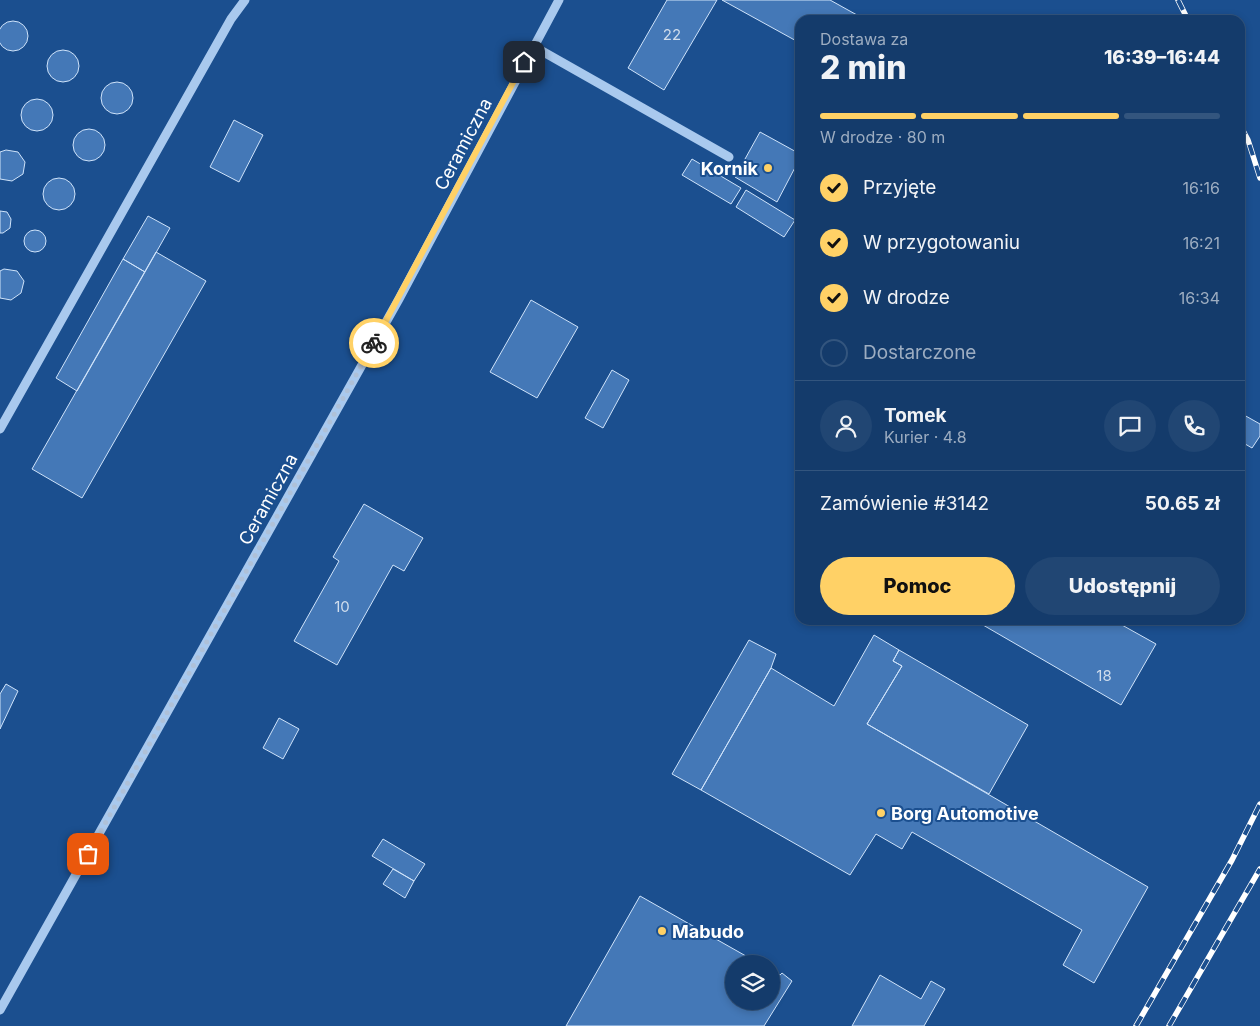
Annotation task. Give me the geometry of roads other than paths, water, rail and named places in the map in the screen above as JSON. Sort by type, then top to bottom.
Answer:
[{"type":"lane","points":[[0,429],[231,19],[245,0]]},
{"type":"lane","name":"Ceramiczna","points":[[0,1010],[399,299],[533,46],[560,0]]},
{"type":"lane","points":[[533,46],[730,157]]},
{"type":"railway","points":[[1178,0],[1186,15]]},
{"type":"railway","points":[[1245,134],[1260,178]]},
{"type":"railway","points":[[1136,1026],[1232,860],[1260,804]]},
{"type":"railway","points":[[1169,1026],[1260,869]]},
{"type":"place","name":"Kornik","points":[[768,168]]},
{"type":"place","name":"Borg Automotive","points":[[881,813]]},
{"type":"place","name":"Mabudo","points":[[662,931]]}]
